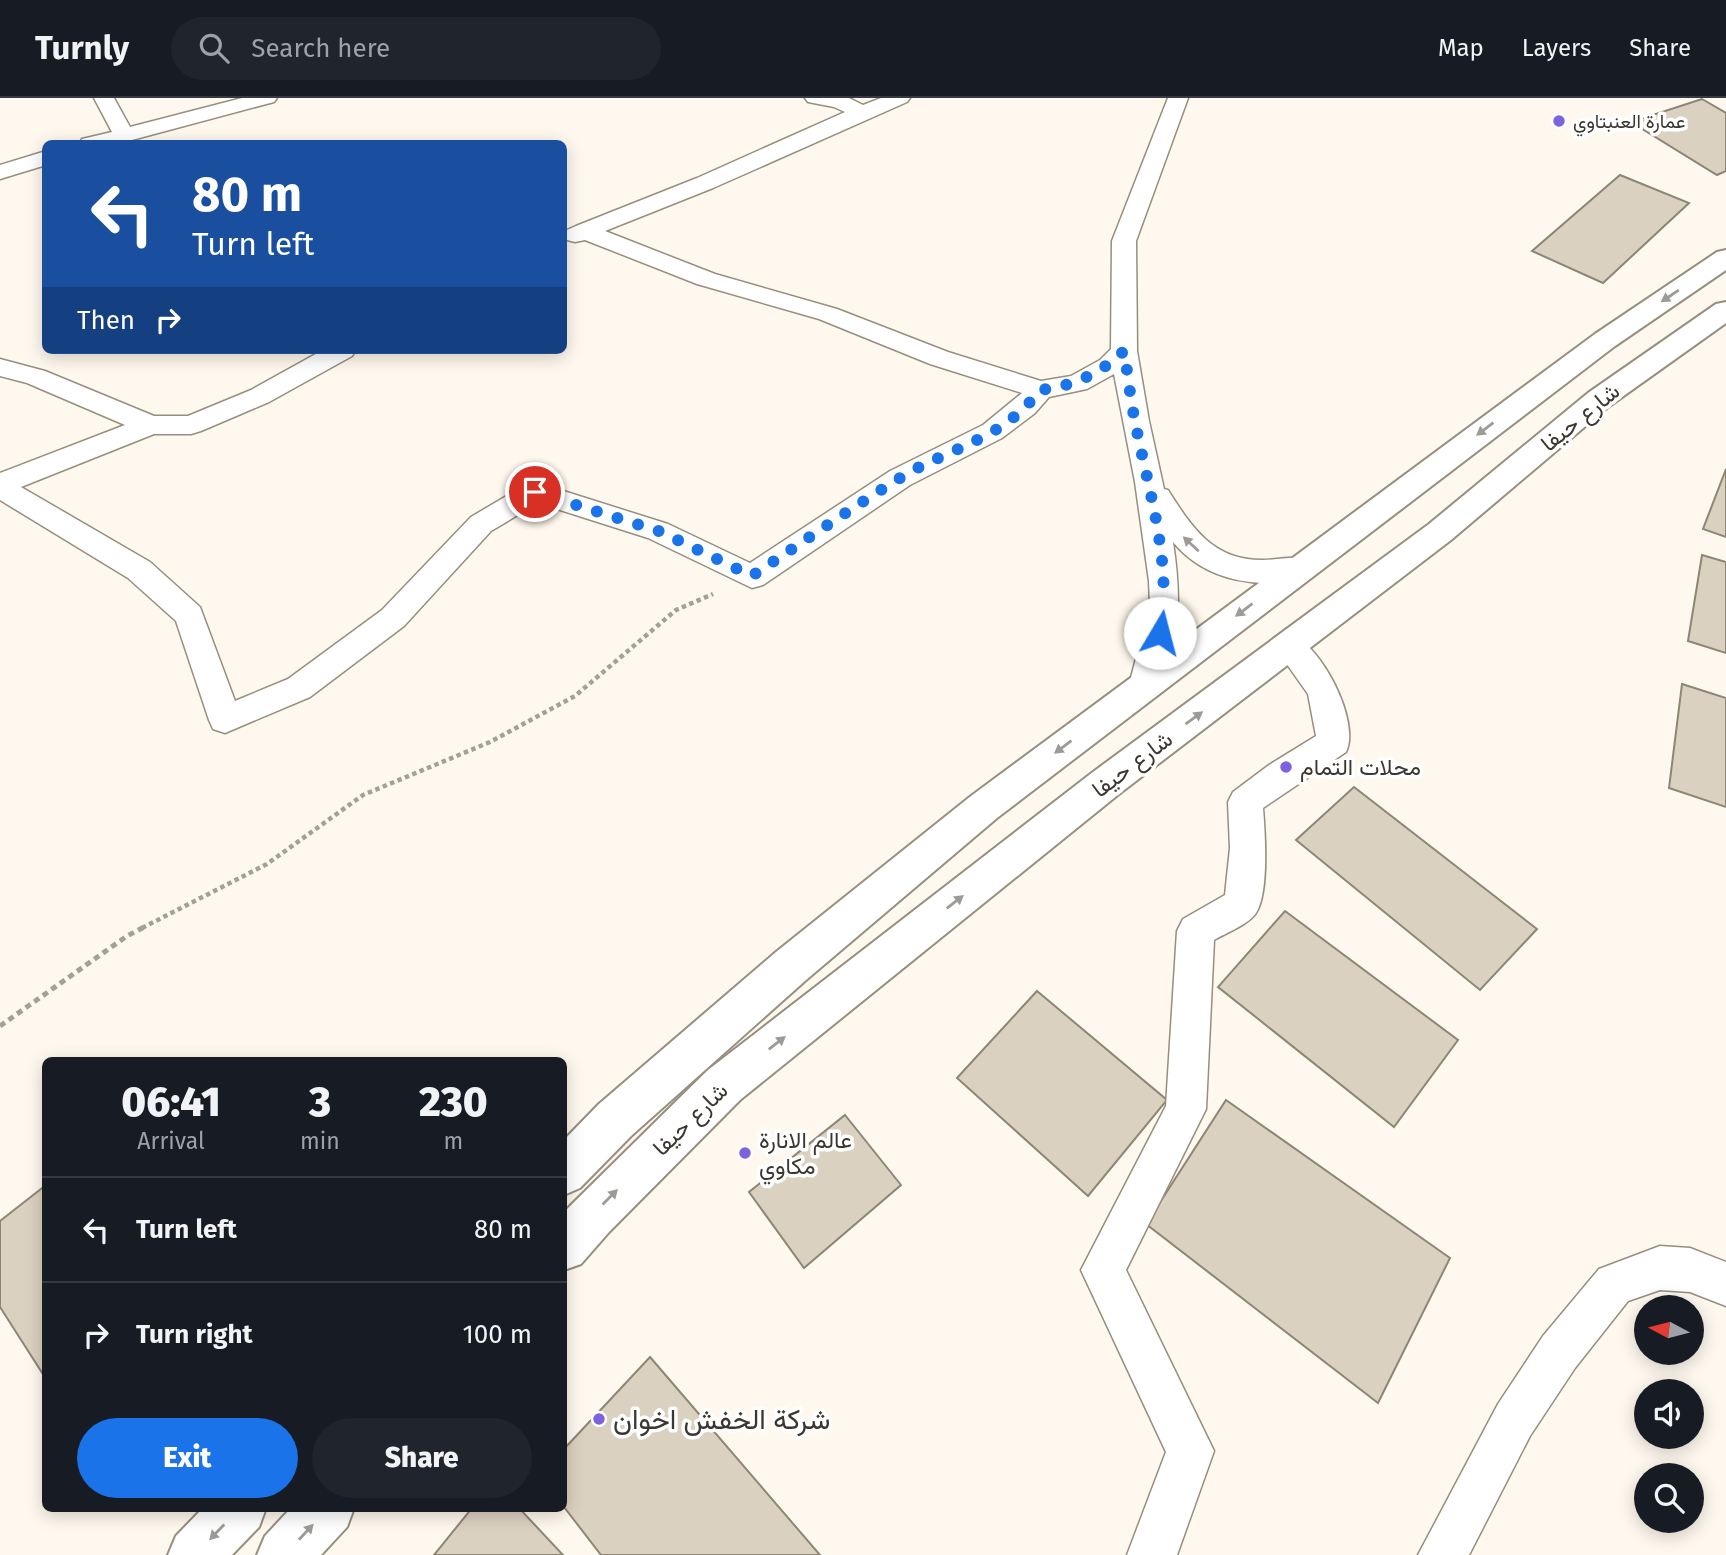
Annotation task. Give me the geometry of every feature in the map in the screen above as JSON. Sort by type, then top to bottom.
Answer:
[{"type":"main road","name":"شارع حيفا","points":[[567,1169],[615,1120],[791,966],[984,807],[1605,340],[1726,258]]},
{"type":"main road","name":"شارع حيفا","points":[[567,1244],[592,1215],[724,1085],[1106,783],[1440,532],[1598,400],[1726,310]]},
{"type":"main road","points":[[195,1555],[236,1512]]},
{"type":"main road","points":[[284,1555],[324,1512]]},
{"type":"street","points":[[104,98],[123,133]]},
{"type":"street","points":[[102,140],[267,98]]},
{"type":"street","points":[[815,98],[839,101],[862,113]]},
{"type":"street","points":[[574,236],[705,183],[900,98]]},
{"type":"street","points":[[1145,685],[1155,655],[1165,606],[1164,581],[1149,482],[1135,421],[1124,351],[1124,241],[1178,98]]},
{"type":"street","points":[[0,172],[42,159]]},
{"type":"street","points":[[574,236],[706,279],[828,314],[939,358],[1040,390],[1078,383],[1109,366],[1124,351]]},
{"type":"street","points":[[0,485],[151,425],[191,425],[260,396],[336,354]]},
{"type":"street","points":[[0,367],[48,382],[151,425]]},
{"type":"street","points":[[0,485],[139,570],[189,615],[225,720],[299,688],[393,618],[481,524],[535,492],[659,531],[752,576],[903,476],[990,435],[1025,410],[1040,390]]},
{"type":"street","points":[[1149,482],[1177,531],[1197,551],[1222,565],[1247,572],[1268,573],[1300,568]]},
{"type":"street","points":[[1152,1555],[1190,1451],[1103,1270],[1186,1109],[1196,931],[1242,904],[1248,848],[1245,802],[1281,775],[1334,742],[1323,691],[1290,646]]},
{"type":"street","points":[[1443,1555],[1514,1420],[1559,1352],[1614,1284],[1660,1268],[1690,1270],[1726,1284]]},
{"type":"path","points":[[0,1026],[127,936],[267,864],[363,795],[490,742],[575,696],[676,610],[752,576]]},
{"type":"building","points":[[1702,99],[1726,113],[1726,171],[1717,175],[1631,122]]},
{"type":"building","points":[[1620,175],[1689,203],[1603,283],[1532,251]]},
{"type":"building","points":[[1726,469],[1726,537],[1703,529]]},
{"type":"building","points":[[1702,555],[1726,562],[1726,653],[1688,641]]},
{"type":"building","points":[[1682,684],[1726,698],[1726,807],[1669,788]]},
{"type":"building","points":[[1354,787],[1537,929],[1480,990],[1296,840]]},
{"type":"building","points":[[1285,911],[1458,1040],[1394,1127],[1218,987]]},
{"type":"building","points":[[1037,991],[1167,1100],[1088,1196],[957,1078]]},
{"type":"building","points":[[1226,1100],[1450,1258],[1378,1403],[1146,1224]]},
{"type":"building","points":[[845,1115],[901,1185],[804,1268],[749,1192]]},
{"type":"building","points":[[42,1188],[42,1373],[0,1307],[0,1221]]},
{"type":"building","points":[[650,1357],[820,1555],[601,1555],[567,1511],[567,1446]]},
{"type":"building","points":[[469,1512],[523,1512],[563,1555],[434,1555]]},
{"type":"place","name":"عمارة العنبتاوي","points":[[1559,121]]},
{"type":"place","name":"محلات التمام","points":[[1286,767]]},
{"type":"place","name":"عالم الانارة مكاوي","points":[[745,1153]]},
{"type":"place","name":"شركة الخفش اخوان","points":[[599,1419]]},
{"type":"route","points":[[535,492],[659,531],[752,576],[903,476],[990,435],[1025,410],[1040,390],[1078,383],[1109,366],[1124,351],[1135,421],[1149,482],[1164,581],[1165,606],[1160,633]]}]
